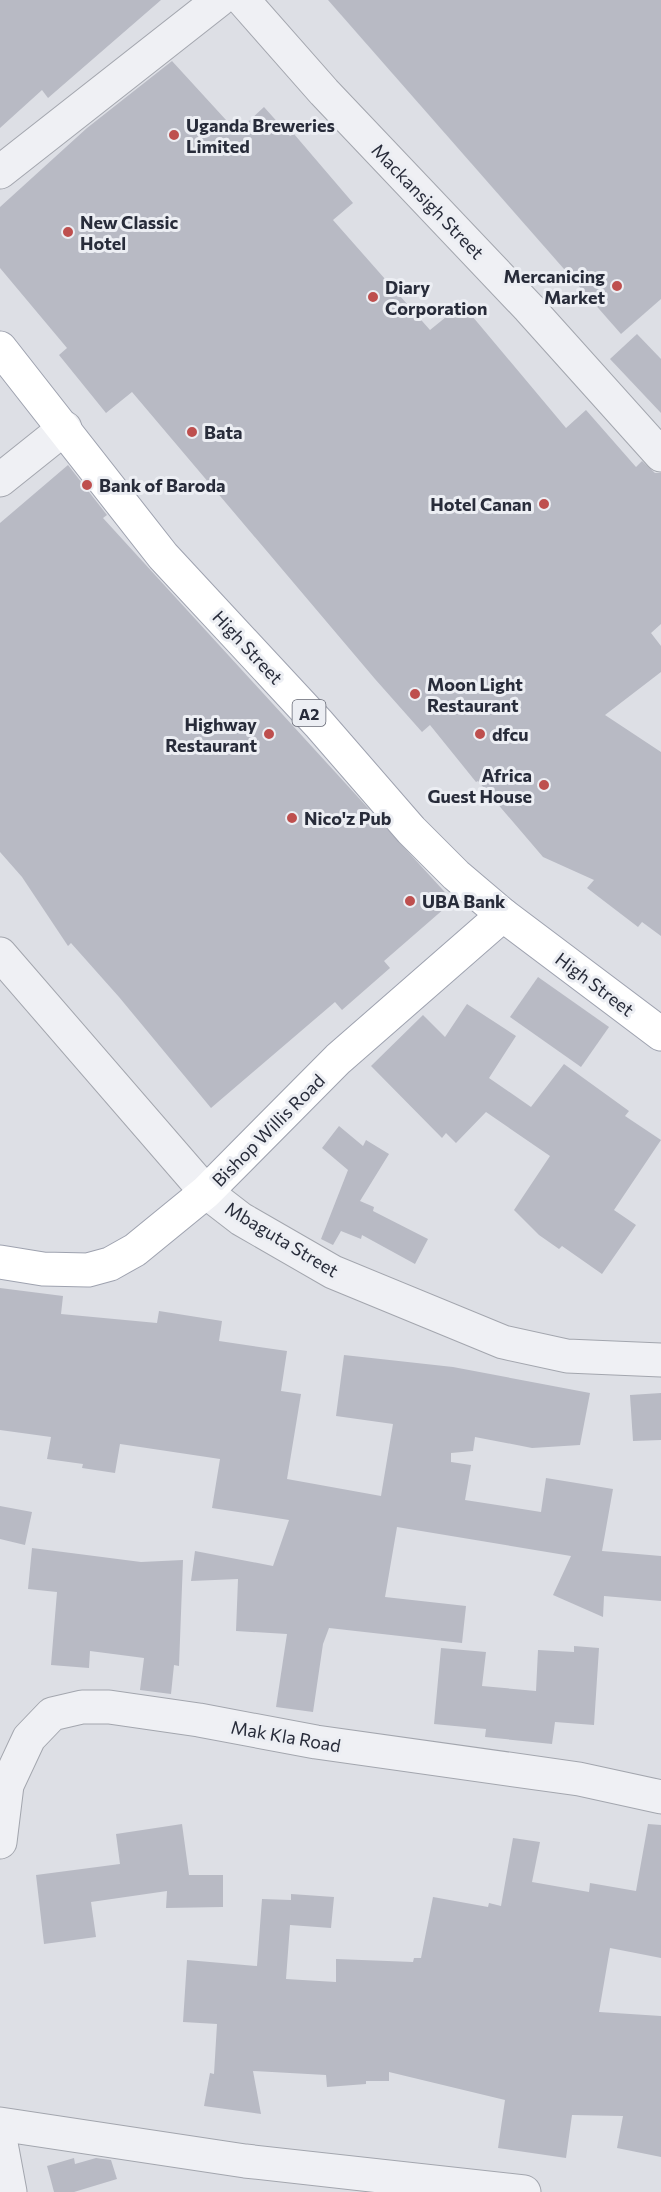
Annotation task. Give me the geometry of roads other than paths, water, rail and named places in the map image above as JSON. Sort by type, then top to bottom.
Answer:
[{"type":"main road","name":"High Street","points":[[0,348],[65,428],[163,556],[319,724],[411,830],[456,875],[503,915],[661,1034]]},
{"type":"main road","name":"Bishop Willis Road","points":[[0,1262],[43,1269],[88,1270],[110,1264],[158,1233],[206,1192],[338,1059],[503,915]]},
{"type":"street","points":[[0,172],[219,0]]},
{"type":"street","name":"Mackansigh Street","points":[[243,0],[324,92],[529,308],[661,455]]},
{"type":"street","points":[[0,480],[65,428]]},
{"type":"street","name":"Mbaguta Street","points":[[0,954],[206,1192],[241,1219],[333,1272],[503,1342],[567,1356],[661,1360]]},
{"type":"street","name":"Mak Kla Road","points":[[0,1842],[15,1736],[52,1714],[82,1707],[110,1707],[316,1742],[579,1779],[661,1797]]},
{"type":"street","points":[[0,2124],[245,2161],[524,2192]]},
{"type":"street","points":[[0,2138],[10,2192]]},
{"type":"place","name":"Uganda Breweries Limited","points":[[174,135]]},
{"type":"place","name":"New Classic Hotel","points":[[68,232]]},
{"type":"place","name":"Mercanicing Market","points":[[617,286]]},
{"type":"place","name":"Diary Corporation","points":[[373,297]]},
{"type":"place","name":"Bata","points":[[192,432]]},
{"type":"place","name":"Bank of Baroda","points":[[87,485]]},
{"type":"place","name":"Hotel Canan","points":[[544,504]]},
{"type":"place","name":"Moon Light Restaurant","points":[[415,694]]},
{"type":"place","name":"Highway Restaurant","points":[[269,734]]},
{"type":"place","name":"dfcu","points":[[480,734]]},
{"type":"place","name":"Africa Guest House","points":[[544,785]]},
{"type":"place","name":"Nico'z Pub","points":[[292,818]]},
{"type":"place","name":"UBA Bank","points":[[410,901]]}]
